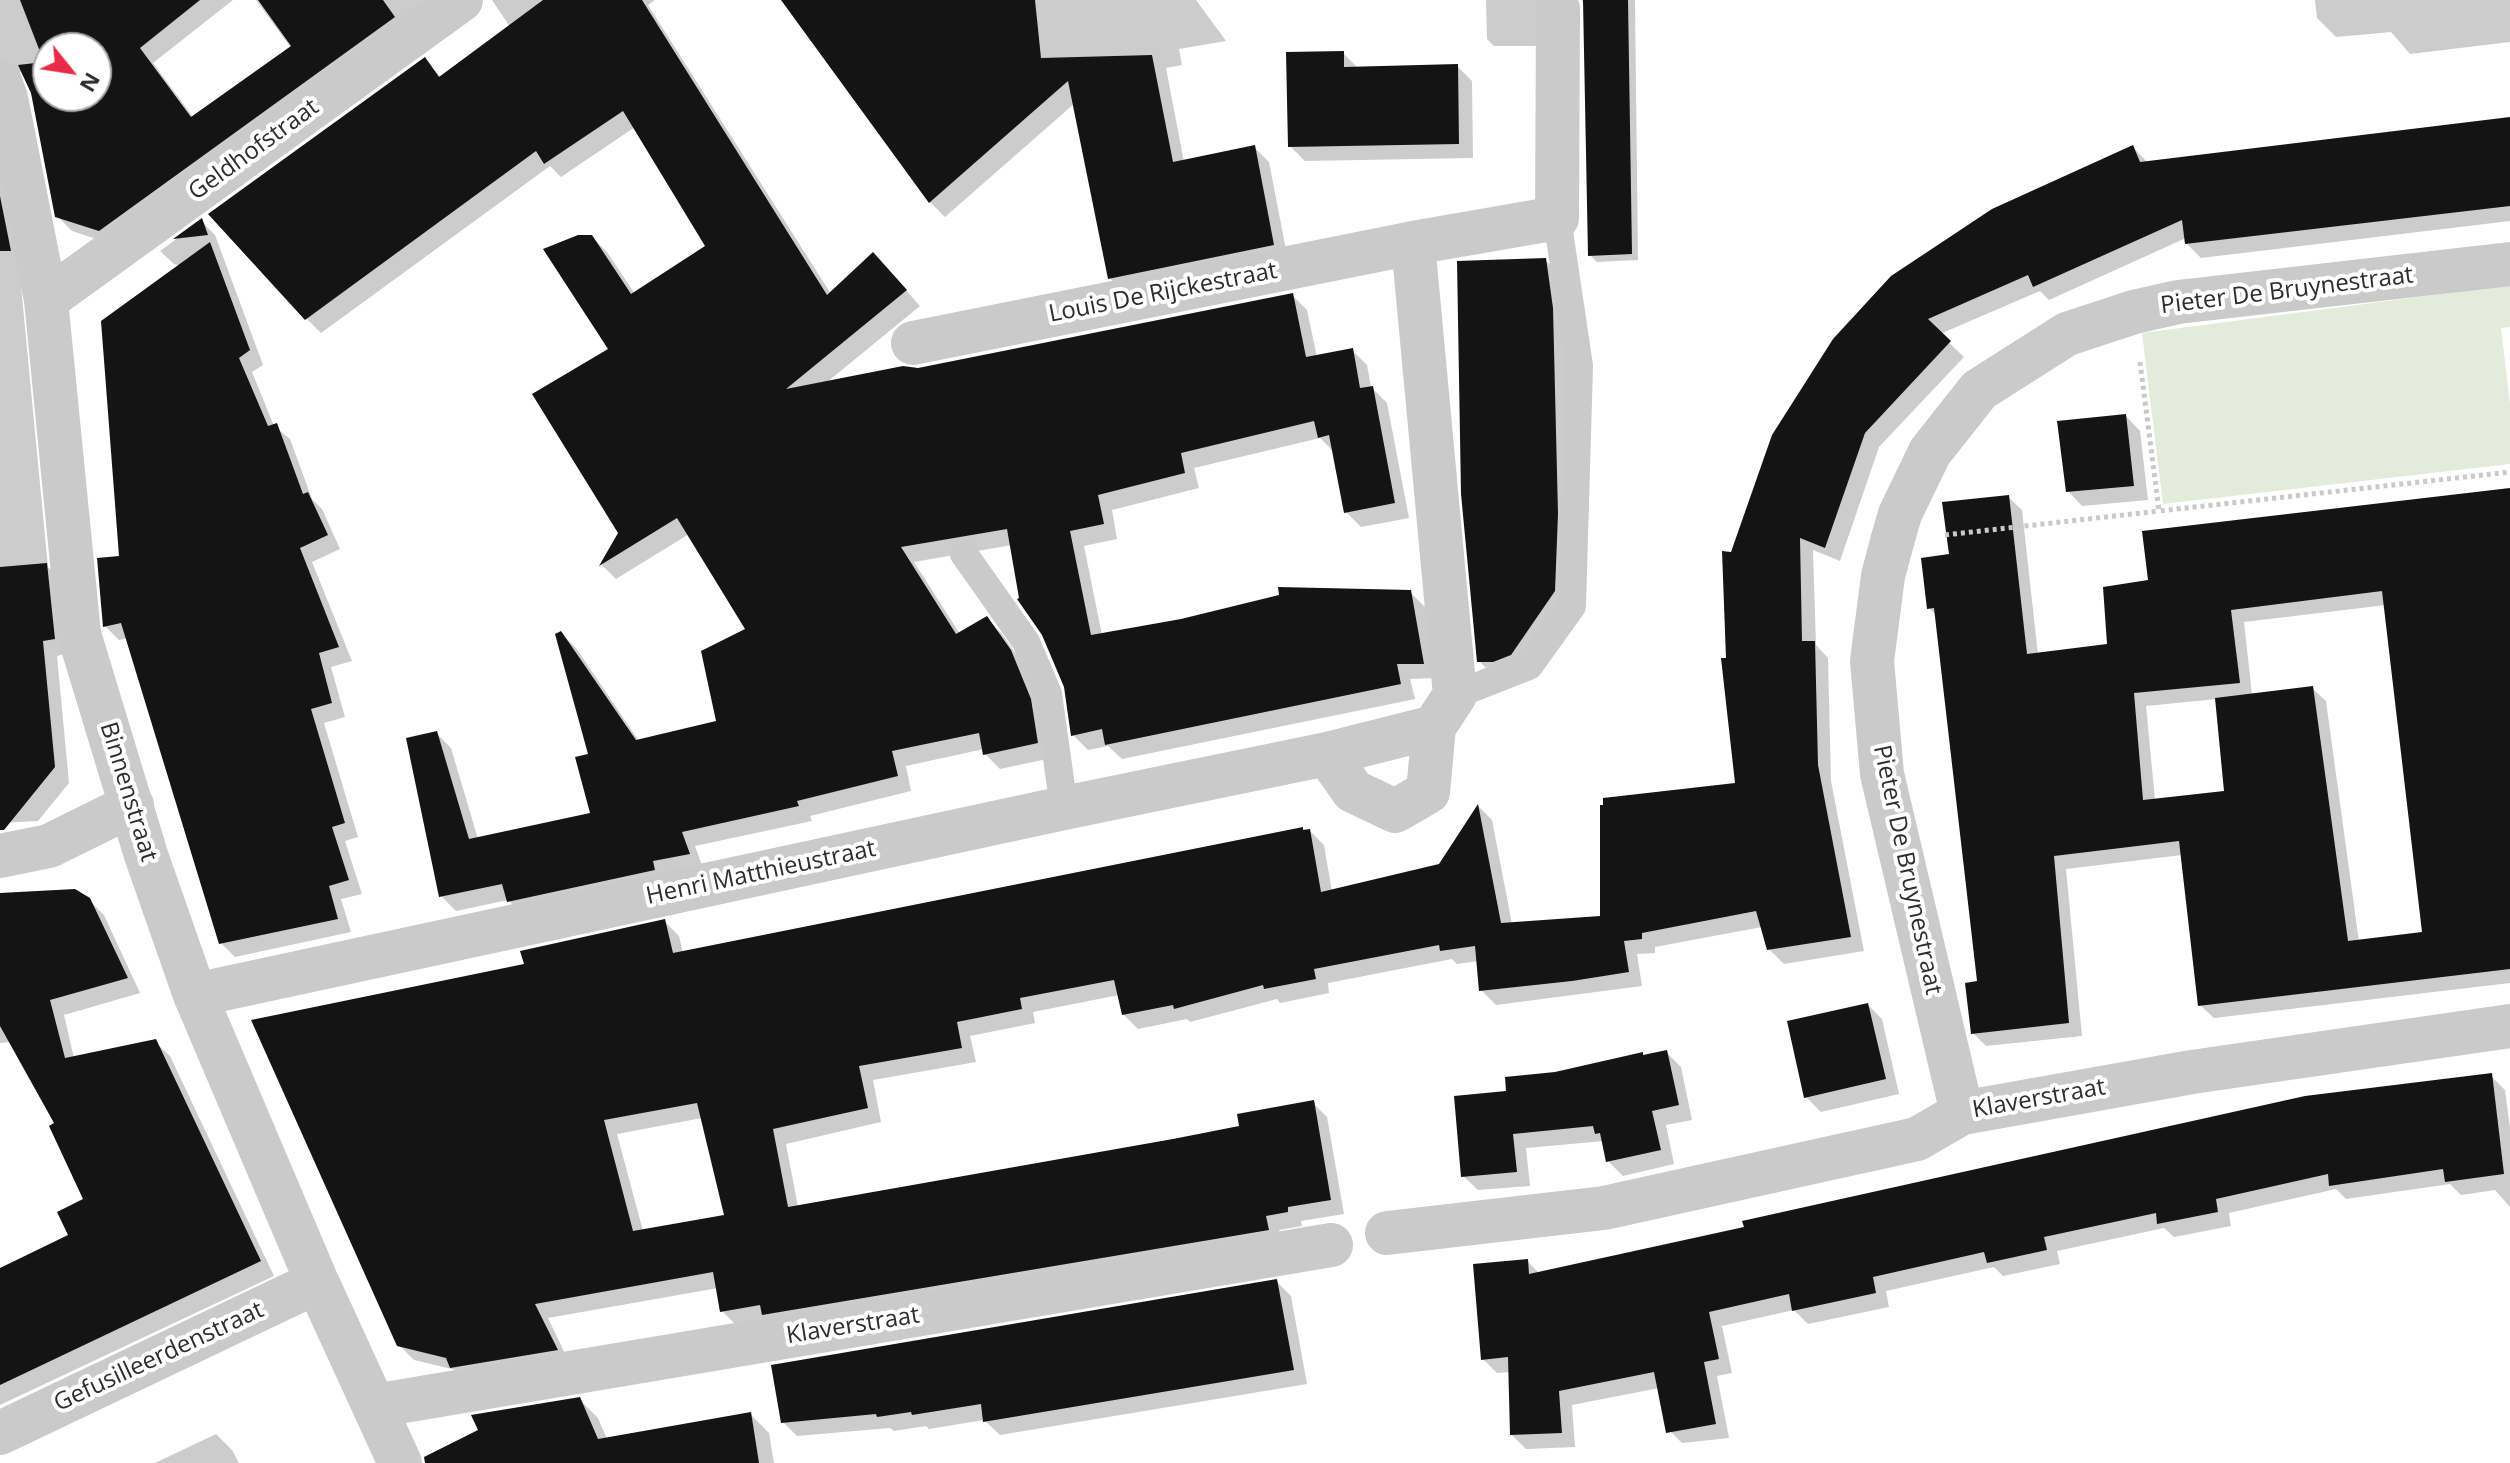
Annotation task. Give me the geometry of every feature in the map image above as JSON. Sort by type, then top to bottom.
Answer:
[{"type":"street","name":"Geldhofstraat","points":[[46,300],[461,0]]},
{"type":"street","points":[[1557,218],[1558,9]]},
{"type":"street","name":"Binnenstraat","points":[[0,82],[6,98],[46,300],[79,634],[146,855],[195,995],[317,1282],[400,1463]]},
{"type":"street","name":"Louis De Rijckestraat","points":[[913,343],[1413,243],[1557,218]]},
{"type":"street","points":[[1327,754],[1353,791],[1395,811],[1428,792],[1445,711],[1413,243]]},
{"type":"street","name":"Pieter De Bruynestraat","points":[[1962,1113],[1882,774],[1872,661],[1883,576],[1892,542],[1900,514],[1930,452],[1979,390],[2067,334],[2134,312],[2178,302],[2510,264]]},
{"type":"street","name":"Henri Matthieustraat","points":[[195,995],[1327,754],[1445,711]]},
{"type":"street","points":[[0,856],[49,846],[132,805]]},
{"type":"street","name":"Klaverstraat","points":[[1387,1233],[1604,1208],[1917,1139],[1962,1113],[2192,1072],[2510,1026]]},
{"type":"street","name":"Klaverstraat","points":[[374,1406],[1331,1245]]},
{"type":"street","name":"Gefusilleerdenstraat","points":[[0,1433],[317,1282]]},
{"type":"lane","points":[[1445,711],[1529,666],[1572,606],[1579,366],[1557,218]]},
{"type":"lane","points":[[964,554],[1026,642],[1048,694],[1064,808]]},
{"type":"path","points":[[2134,312],[2159,511]]},
{"type":"path","points":[[1892,542],[2510,472]]},
{"type":"green space","points":[[2510,285],[2510,327],[2501,328],[2510,404],[2510,464],[2163,504],[2142,333]]},
{"type":"building","points":[[20,0],[200,0],[140,48],[191,117],[291,46],[258,0],[383,0],[395,17],[99,231],[55,217],[35,112],[112,112],[112,32],[32,32]]},
{"type":"building","points":[[543,0],[642,0],[827,295],[873,252],[907,290],[786,389],[903,366],[918,368],[1293,293],[1306,357],[1353,348],[1360,388],[1373,386],[1395,503],[1344,513],[1329,435],[1318,438],[1314,421],[1181,453],[1185,473],[1098,495],[1104,524],[1070,531],[1091,635],[1181,619],[1279,595],[1278,587],[1411,590],[1424,664],[1397,664],[1401,684],[1105,745],[1102,729],[1071,736],[1064,687],[1042,635],[1017,599],[1007,529],[901,547],[956,634],[987,616],[1011,650],[1031,699],[1038,743],[983,755],[979,733],[892,751],[898,776],[797,801],[799,806],[682,832],[690,854],[653,861],[655,870],[507,902],[502,884],[439,897],[406,738],[437,731],[469,839],[590,813],[575,757],[588,754],[555,634],[561,631],[636,740],[716,721],[701,651],[745,629],[677,518],[599,566],[618,533],[532,394],[608,349],[543,249],[578,235],[592,235],[631,294],[705,246],[623,111],[544,164],[536,151],[305,320],[208,214],[425,57],[439,77]]},
{"type":"building","points":[[781,0],[1035,0],[1041,58],[1152,55],[1173,162],[1255,145],[1274,245],[1108,279],[1068,81],[929,203]]},
{"type":"building","points":[[1583,0],[1628,0],[1632,254],[1588,256]]},
{"type":"building","points":[[1344,51],[1344,67],[1458,64],[1459,144],[1288,147],[1286,52]]},
{"type":"building","points":[[32,63],[32,98],[31,93],[18,65]]},
{"type":"building","points":[[2510,117],[2510,206],[2185,244],[2182,220],[2033,287],[2028,275],[1928,319],[1951,341],[1865,433],[1825,548],[1800,538],[1802,641],[1815,641],[1818,765],[1851,937],[1767,950],[1756,911],[1642,933],[1642,939],[1624,941],[1629,972],[1572,981],[1479,991],[1475,946],[1440,951],[1439,945],[1314,969],[1316,979],[1264,989],[1263,985],[1174,1009],[1173,1005],[1122,1015],[1114,980],[1020,998],[1022,1009],[957,1022],[962,1048],[859,1066],[868,1108],[773,1129],[788,1207],[1239,1126],[1237,1114],[1314,1100],[1331,1200],[1288,1207],[1288,1212],[1266,1216],[1269,1230],[762,1315],[760,1305],[720,1312],[713,1272],[535,1304],[558,1350],[450,1368],[446,1358],[397,1346],[251,1020],[524,964],[520,951],[665,919],[673,953],[1303,827],[1303,830],[1310,829],[1321,892],[1439,864],[1478,804],[1501,923],[1600,916],[1600,805],[1603,805],[1603,798],[1735,783],[1721,658],[1726,658],[1722,551],[1731,552],[1772,435],[1833,339],[1891,276],[1992,209],[2133,145],[2140,162]],"holes":[[[697,1103],[724,1215],[633,1231],[604,1120]]]},
{"type":"building","points":[[0,196],[11,251],[0,251]]},
{"type":"building","points":[[202,218],[208,235],[173,239]]},
{"type":"building","points":[[210,242],[250,350],[239,358],[268,426],[277,423],[303,494],[308,492],[328,535],[300,548],[339,647],[319,653],[332,703],[311,709],[345,823],[332,827],[349,880],[329,886],[338,919],[219,944],[121,623],[103,627],[97,558],[119,556],[101,321]]},
{"type":"building","points":[[1546,258],[1553,308],[1558,514],[1555,591],[1511,655],[1493,662],[1477,662],[1461,494],[1457,261]]},
{"type":"building","points":[[2126,414],[2134,486],[2066,492],[2057,421]]},
{"type":"building","points":[[2510,488],[2510,969],[2198,1006],[2179,841],[2054,856],[2069,1023],[1971,1034],[1965,983],[1977,981],[1934,608],[1927,609],[1921,558],[1949,554],[1942,502],[2009,495],[2027,654],[2107,644],[2103,587],[2148,580],[2142,531]],"holes":[[[2382,591],[2422,932],[2348,941],[2313,686],[2215,698],[2224,791],[2143,800],[2134,693],[2240,683],[2231,610]]]},
{"type":"building","points":[[47,563],[55,639],[43,641],[55,767],[4,830],[0,830],[0,567]]},
{"type":"building","points":[[75,889],[90,898],[128,978],[50,1000],[65,1058],[156,1039],[261,1261],[0,1385],[0,1268],[68,1235],[57,1212],[83,1199],[49,1126],[54,1123],[0,1026],[0,893]]},
{"type":"building","points":[[1868,1003],[1886,1079],[1804,1098],[1787,1021]]},
{"type":"building","points":[[1667,1050],[1679,1105],[1652,1111],[1661,1150],[1606,1162],[1600,1133],[1595,1134],[1593,1126],[1513,1134],[1517,1172],[1461,1177],[1454,1096],[1506,1091],[1505,1077],[1555,1072],[1643,1052],[1643,1055]]},
{"type":"building","points":[[2492,1073],[2504,1174],[2445,1182],[2443,1169],[2329,1186],[2328,1174],[2216,1199],[2218,1212],[2157,1224],[2156,1213],[2044,1237],[2047,1250],[1987,1263],[1984,1252],[1873,1277],[1876,1293],[1792,1311],[1789,1294],[1709,1312],[1719,1359],[1704,1362],[1716,1424],[1666,1433],[1654,1372],[1559,1391],[1562,1433],[1510,1435],[1508,1357],[1481,1360],[1473,1264],[1528,1259],[1529,1274],[1744,1227],[1742,1221],[2305,1096]]},
{"type":"building","points":[[1277,1279],[1294,1370],[983,1422],[981,1404],[912,1415],[911,1412],[877,1417],[876,1414],[781,1423],[771,1365]]},
{"type":"building","points":[[580,1397],[598,1439],[751,1412],[759,1463],[425,1463],[424,1457],[478,1430],[471,1415]]}]
